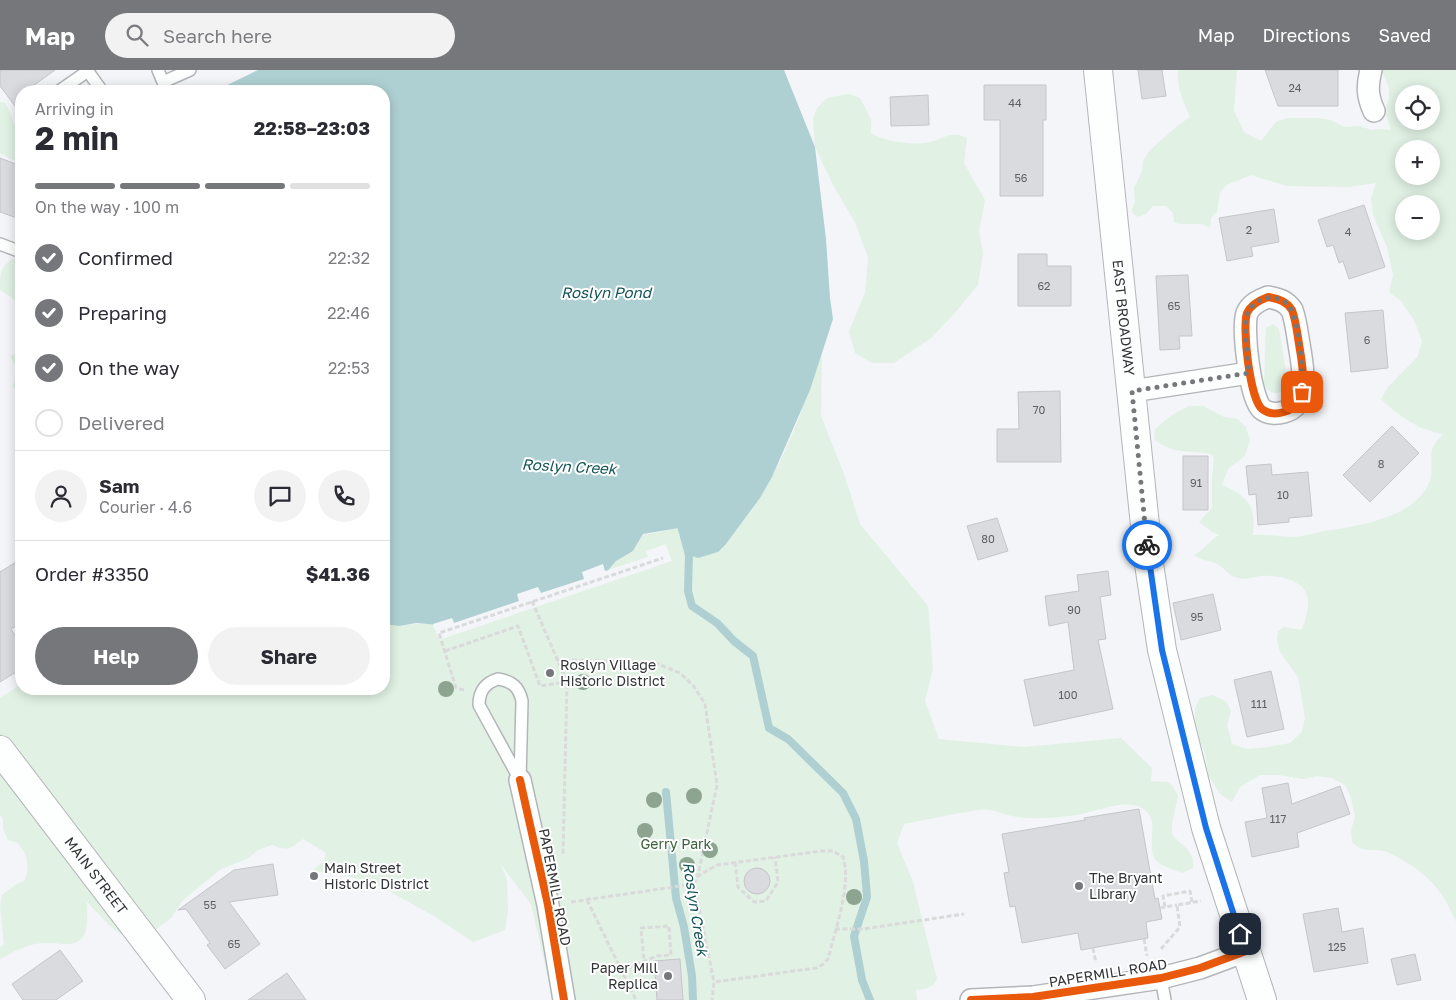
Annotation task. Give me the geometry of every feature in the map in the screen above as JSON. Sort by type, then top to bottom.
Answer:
[{"type":"main road","name":"EAST BROADWAY","points":[[1098,70],[1149,564],[1162,650],[1206,828],[1262,1000]]},
{"type":"main road","name":"MAIN STREET","points":[[0,750],[190,1000]]},
{"type":"street","points":[[1371,70],[1368,92],[1369,101],[1374,111]]},
{"type":"street","points":[[1268,298],[1283,301],[1288,304],[1294,316],[1303,369],[1304,380],[1299,399],[1295,405],[1286,411],[1276,413],[1264,411],[1258,406],[1254,396],[1249,373],[1246,334],[1248,313],[1252,306],[1260,300],[1268,298]]},
{"type":"street","points":[[1132,391],[1249,373]]},
{"type":"street","name":"PAPERMILL ROAD","points":[[520,780],[548,905],[564,1000]]},
{"type":"street","name":"PAPERMILL ROAD","points":[[971,1000],[1033,999],[1161,978],[1200,968],[1246,952]]},
{"type":"lane","points":[[67,85],[87,70],[98,85]]},
{"type":"lane","points":[[158,70],[163,82],[190,70]]},
{"type":"lane","points":[[0,244],[15,250]]},
{"type":"lane","points":[[506,680],[514,684],[520,693],[522,710],[520,780],[480,705],[479,696],[489,681],[506,680]]},
{"type":"lane","points":[[1161,978],[1165,1000]]},
{"type":"path","points":[[479,696],[456,688],[439,633],[663,558]]},
{"type":"path","points":[[532,602],[567,682],[563,855]]},
{"type":"path","points":[[445,652],[518,626],[540,686],[567,682]]},
{"type":"path","points":[[558,660],[653,662],[680,673],[693,684],[705,704],[717,784],[698,876],[694,884],[714,982],[712,1000]]},
{"type":"path","points":[[698,876],[717,865],[821,851],[833,852],[843,857],[846,867],[846,886],[828,959],[822,965],[816,968],[714,982]]},
{"type":"path","points":[[735,862],[738,887],[754,902],[766,901],[778,882],[775,857]]},
{"type":"path","points":[[548,905],[694,884]]},
{"type":"path","points":[[1165,907],[1163,896],[1190,891],[1192,902]]},
{"type":"path","points":[[587,900],[636,1000]]},
{"type":"path","points":[[1160,908],[1202,901]]},
{"type":"path","points":[[1161,949],[1180,927],[1177,905]]},
{"type":"path","points":[[835,929],[864,929],[964,914]]},
{"type":"path","points":[[622,971],[656,956],[672,955],[669,926],[641,928],[644,961]]},
{"type":"path","points":[[1144,939],[1147,954]]},
{"type":"path","points":[[1093,948],[1097,969]]},
{"type":"green space","points":[[1178,70],[1237,70],[1234,111],[1244,132],[1261,141],[1276,122],[1287,118],[1317,118],[1331,120],[1344,127],[1360,126],[1371,130],[1391,130],[1385,111],[1389,99],[1389,88],[1382,70],[1456,70],[1456,922],[1441,893],[1428,878],[1388,852],[1363,849],[1352,842],[1351,831],[1355,816],[1351,798],[1345,785],[1332,778],[1317,776],[1303,779],[1279,775],[1260,775],[1240,787],[1232,802],[1220,794],[1208,775],[1205,753],[1195,731],[1195,708],[1200,698],[1213,695],[1227,702],[1231,711],[1227,725],[1232,744],[1247,749],[1290,743],[1302,732],[1305,718],[1298,677],[1280,652],[1277,640],[1278,631],[1284,627],[1301,630],[1306,616],[1308,600],[1302,587],[1290,580],[1268,576],[1244,579],[1235,577],[1219,565],[1194,555],[1219,535],[1199,522],[1212,508],[1214,458],[1211,454],[1168,448],[1154,439],[1155,429],[1172,415],[1189,406],[1203,406],[1224,417],[1237,419],[1246,427],[1250,440],[1245,456],[1228,469],[1222,485],[1244,498],[1248,503],[1253,516],[1253,535],[1295,537],[1352,527],[1395,514],[1408,507],[1419,498],[1427,487],[1430,480],[1433,447],[1436,441],[1443,435],[1413,424],[1395,412],[1381,399],[1388,387],[1418,356],[1422,341],[1414,320],[1401,301],[1389,292],[1393,275],[1387,247],[1373,215],[1371,198],[1376,183],[1348,187],[1287,186],[1251,175],[1226,185],[1220,193],[1217,212],[1211,218],[1210,228],[1201,224],[1178,224],[1174,222],[1173,213],[1166,206],[1153,206],[1146,214],[1138,217],[1133,214],[1132,209],[1135,202],[1134,188],[1142,171],[1143,161],[1149,151],[1190,117],[1178,82]]},
{"type":"green space","points":[[848,94],[860,98],[871,119],[871,134],[897,142],[911,143],[931,142],[950,135],[967,138],[964,163],[985,200],[979,231],[983,253],[978,285],[931,338],[894,363],[872,363],[855,353],[849,331],[865,293],[868,258],[855,222],[835,189],[815,147],[813,119],[817,108],[827,98]]},
{"type":"green space","points":[[0,102],[5,103],[15,125],[15,160],[0,153]]},
{"type":"green space","points":[[15,258],[15,300],[0,290],[1,272],[9,261]]},
{"type":"green space","points":[[1273,324],[1279,329],[1288,383],[1284,390],[1275,393],[1268,390],[1264,384],[1266,328]]},
{"type":"green space","name":"Gerry Park","points":[[822,347],[821,416],[844,474],[860,524],[928,606],[933,669],[925,701],[939,739],[1024,747],[1121,738],[1152,768],[1151,781],[1168,782],[1173,786],[1178,796],[1172,823],[1172,834],[1190,853],[1193,868],[1182,873],[1167,868],[1155,859],[1152,853],[1151,818],[1147,812],[1134,805],[1118,805],[1077,815],[1045,818],[1020,817],[983,809],[904,824],[897,843],[913,882],[937,979],[931,986],[916,990],[917,1000],[553,1000],[531,904],[501,865],[507,879],[508,911],[505,930],[473,942],[432,915],[387,890],[345,875],[313,870],[324,861],[326,853],[303,839],[286,849],[272,845],[258,850],[247,859],[221,869],[182,901],[172,917],[158,928],[147,943],[125,937],[110,926],[87,902],[86,931],[78,942],[70,944],[34,944],[0,959],[0,947],[4,944],[0,906],[2,895],[24,881],[27,867],[26,857],[22,849],[17,843],[8,840],[3,829],[3,819],[0,815],[0,698],[15,688],[15,695],[390,695],[390,624],[433,624],[439,640],[672,561],[666,544],[646,551],[648,557],[608,570],[616,561],[633,551],[643,535],[679,528],[685,532],[684,547],[726,544],[767,486],[801,413]]},
{"type":"green space","points":[[15,354],[15,365],[10,356]]},
{"type":"water","name":"Roslyn Pond","points":[[258,70],[784,70],[815,147],[833,319],[810,390],[772,477],[760,498],[726,544],[718,552],[698,558],[689,555],[684,547],[685,532],[679,528],[643,534],[633,551],[616,561],[604,575],[451,626],[416,623],[399,626],[390,625],[390,85],[227,85]]},
{"type":"pier","points":[[603,564],[605,571],[613,569],[604,577],[452,628],[434,627],[433,624],[452,618],[454,623],[519,601],[517,594],[538,587],[541,593],[584,579],[582,572]]},
{"type":"building","points":[[0,70],[55,70],[34,85],[15,85],[15,106],[0,86]]},
{"type":"building","points":[[1138,70],[1162,70],[1166,96],[1142,99]]},
{"type":"building","points":[[1265,70],[1338,70],[1338,106],[1278,106]]},
{"type":"building","points":[[984,85],[1046,85],[1046,120],[1043,120],[1043,196],[1000,196],[1000,120],[984,120]]},
{"type":"building","points":[[928,95],[929,125],[891,126],[890,97]]},
{"type":"building","points":[[0,158],[15,164],[15,217],[0,212]]},
{"type":"building","points":[[1364,205],[1385,267],[1349,279],[1343,261],[1339,263],[1333,245],[1327,247],[1318,220]]},
{"type":"building","points":[[1274,209],[1279,242],[1251,247],[1253,256],[1227,261],[1219,218]]},
{"type":"building","points":[[1018,254],[1047,254],[1047,266],[1071,266],[1071,306],[1018,306]]},
{"type":"building","points":[[1188,275],[1192,336],[1179,336],[1180,349],[1160,350],[1156,276]]},
{"type":"building","points":[[1383,310],[1388,368],[1351,372],[1345,313]]},
{"type":"building","points":[[1060,391],[1061,462],[997,462],[997,429],[1019,429],[1018,392]]},
{"type":"building","points":[[1392,426],[1419,453],[1370,502],[1343,475]]},
{"type":"building","points":[[1183,456],[1208,456],[1208,510],[1183,510]]},
{"type":"building","points":[[1271,464],[1272,475],[1308,472],[1312,516],[1289,518],[1289,522],[1258,525],[1256,494],[1249,495],[1246,466]]},
{"type":"building","points":[[997,518],[1008,551],[978,560],[967,526]]},
{"type":"building","points":[[15,563],[15,627],[11,629],[15,635],[15,673],[0,682],[0,572]]},
{"type":"building","points":[[1108,571],[1111,595],[1100,597],[1106,639],[1098,640],[1113,709],[1034,726],[1024,680],[1074,670],[1068,622],[1049,626],[1045,596],[1079,591],[1077,575]]},
{"type":"building","points":[[1213,594],[1221,630],[1181,640],[1173,603]]},
{"type":"building","points":[[1271,671],[1284,729],[1247,737],[1234,680]]},
{"type":"building","points":[[1288,783],[1292,804],[1340,786],[1350,814],[1297,833],[1299,847],[1252,857],[1245,822],[1267,818],[1262,788]]},
{"type":"building","name":"The Bryant Library","points":[[1139,809],[1155,899],[1158,898],[1162,919],[1146,922],[1148,938],[1081,950],[1078,933],[1022,943],[1015,906],[1010,907],[1004,873],[1009,872],[1002,834]]},
{"type":"building","points":[[273,864],[278,895],[229,902],[260,944],[225,969],[207,945],[210,943],[186,909],[178,910],[234,870]]},
{"type":"building","points":[[757,868],[766,872],[770,881],[766,890],[757,894],[748,890],[744,881],[748,872]]},
{"type":"building","points":[[1338,908],[1342,932],[1363,928],[1368,963],[1314,972],[1303,914]]},
{"type":"building","points":[[60,950],[83,981],[56,1000],[23,1000],[12,984]]},
{"type":"building","points":[[1415,954],[1421,980],[1397,985],[1391,959]]},
{"type":"building","name":"Paper Mill Replica","points":[[680,959],[683,1000],[657,1000],[654,961]]},
{"type":"building","points":[[287,973],[306,1000],[248,1000]]},
{"type":"waterway","name":"Roslyn Creek","points":[[680,522],[689,555],[688,591],[692,606],[717,623],[734,641],[753,656],[769,728],[788,739],[843,793],[856,819],[864,861],[867,897],[854,936],[862,980],[870,1000]]},
{"type":"waterway","name":"Roslyn Creek","points":[[666,792],[676,898],[684,927],[692,976],[693,1000]]},
{"type":"cycle path","points":[[1268,297],[1282,301],[1292,310],[1303,372],[1302,392],[1299,401],[1293,408],[1278,413],[1264,411],[1258,403],[1254,392],[1246,347],[1247,313],[1253,305],[1268,297]]},
{"type":"cycle path","points":[[520,780],[548,905],[564,1000]]},
{"type":"cycle path","points":[[971,1000],[1033,997],[1161,978],[1200,968],[1246,951]]},
{"type":"way so far","points":[[1147,545],[1132,391],[1249,373],[1246,334],[1248,313],[1252,306],[1260,300],[1277,298],[1288,304],[1294,316],[1303,369],[1302,392]]},
{"type":"place","name":"Roslyn Village Historic District","points":[[550,673]]},
{"type":"place","name":"Main Street Historic District","points":[[314,876]]},
{"type":"place","name":"The Bryant Library","points":[[1079,886]]},
{"type":"place","name":"Paper Mill Replica","points":[[668,976]]},
{"type":"route","points":[[1147,545],[1162,650],[1206,828],[1240,934]]}]
